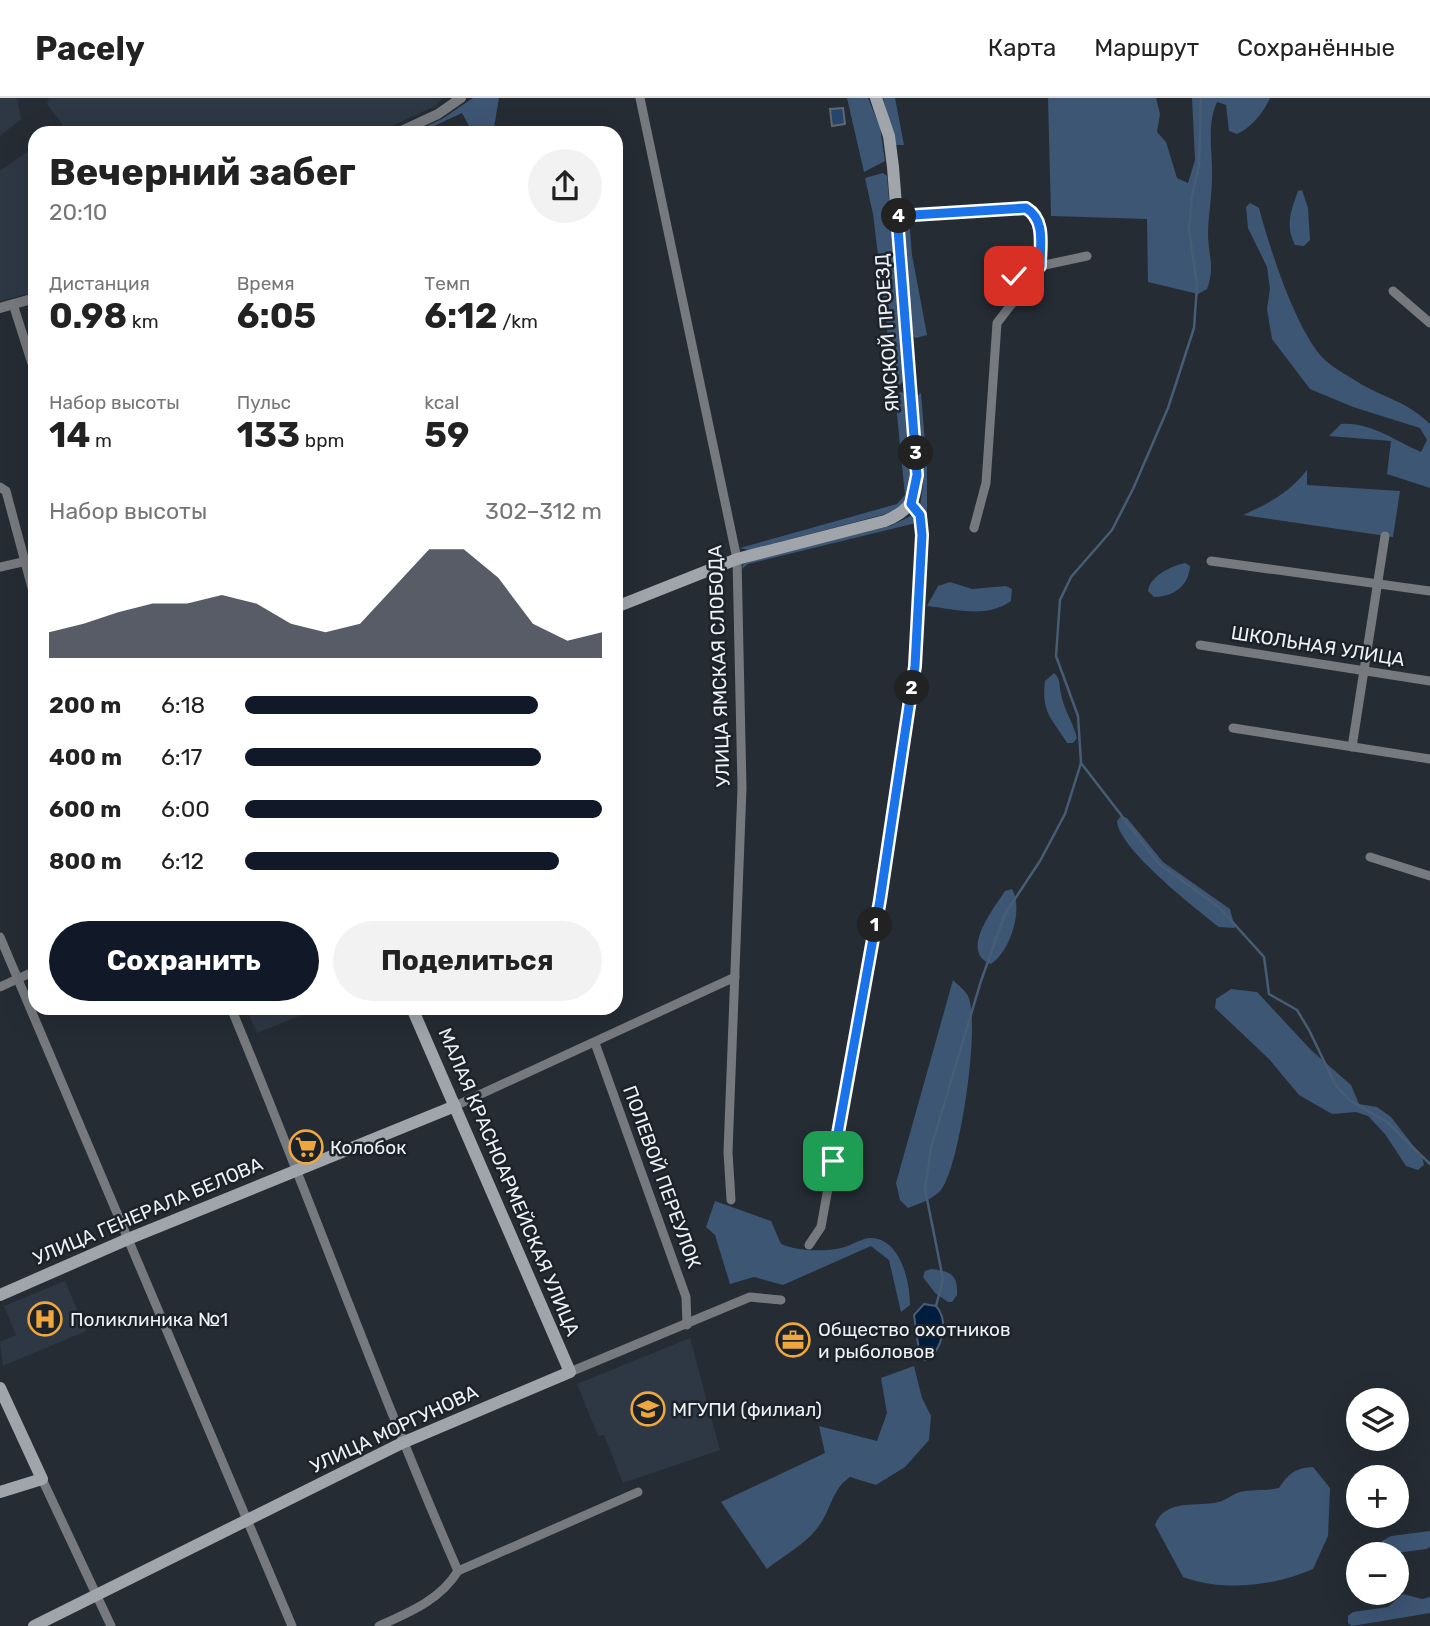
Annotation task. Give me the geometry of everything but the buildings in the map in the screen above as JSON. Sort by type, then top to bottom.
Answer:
[{"type":"main road","name":"ЯМСКОЙ ПРОЕЗД","points":[[876,98],[889,136],[897,216],[917,475],[911,504]]},
{"type":"main road","points":[[623,604],[737,559],[885,521],[903,513],[911,504]]},
{"type":"main road","name":"МАЛАЯ КРАСНОАРМЕЙСКАЯ УЛИЦА","points":[[415,1015],[570,1372]]},
{"type":"main road","name":"УЛИЦА ГЕНЕРАЛА БЕЛОВА","points":[[0,1296],[128,1239],[455,1106]]},
{"type":"main road","name":"УЛИЦА МОРГУНОВА","points":[[34,1626],[402,1443],[570,1372]]},
{"type":"main road","points":[[0,1388],[42,1479],[0,1492]]},
{"type":"street","points":[[412,126],[438,114],[461,98]]},
{"type":"street","name":"УЛИЦА ЯМСКАЯ СЛОБОДА","points":[[640,98],[737,559],[742,789],[728,1152],[731,1200]]},
{"type":"street","points":[[897,216],[1026,208],[1041,226],[1040,266]]},
{"type":"street","points":[[974,528],[986,483],[998,323],[1014,301],[1014,276],[1040,266],[1087,256]]},
{"type":"street","points":[[1393,291],[1430,323]]},
{"type":"street","points":[[0,308],[28,300]]},
{"type":"street","points":[[13,304],[28,351]]},
{"type":"street","points":[[0,487],[6,491],[28,575]]},
{"type":"street","points":[[809,1245],[821,1227],[824,1214],[880,900],[915,666],[922,535],[920,515],[911,504]]},
{"type":"street","points":[[1352,747],[1385,536]]},
{"type":"street","points":[[0,567],[28,561]]},
{"type":"street","points":[[1211,561],[1430,591]]},
{"type":"street","name":"ШКОЛЬНАЯ УЛИЦА","points":[[1200,645],[1430,681]]},
{"type":"street","points":[[1233,728],[1430,759]]},
{"type":"street","points":[[1370,857],[1430,876]]},
{"type":"street","points":[[0,937],[28,1003]]},
{"type":"street","points":[[0,986],[28,974]]},
{"type":"street","name":"УЛИЦА ГЕНЕРАЛА БЕЛОВА","points":[[455,1106],[735,977]]},
{"type":"street","points":[[33,1015],[292,1626]]},
{"type":"street","points":[[234,1015],[298,1169],[402,1443],[458,1571]]},
{"type":"street","name":"ПОЛЕВОЙ ПЕРЕУЛОК","points":[[595,1043],[686,1297],[687,1325]]},
{"type":"street","name":"УЛИЦА МОРГУНОВА","points":[[570,1372],[750,1297],[781,1300]]},
{"type":"street","points":[[42,1479],[111,1626]]},
{"type":"street","points":[[379,1626],[422,1607],[449,1585],[458,1571],[638,1492]]},
{"type":"shaded area","points":[[0,98],[17,98],[21,119],[0,136]]},
{"type":"shaded area","points":[[49,98],[443,98],[435,106],[392,126],[62,126],[47,104]]},
{"type":"shaded area","points":[[473,98],[499,98],[494,126],[469,126],[462,113],[434,126],[427,126]]},
{"type":"shaded area","points":[[847,98],[868,98],[880,127],[885,161],[864,172]]},
{"type":"shaded area","points":[[883,98],[895,98],[904,145],[896,145]]},
{"type":"shaded area","points":[[1048,98],[1156,98],[1160,114],[1157,132],[1166,142],[1177,178],[1188,183],[1195,160],[1192,98],[1270,98],[1256,119],[1237,134],[1229,131],[1226,105],[1217,102],[1214,111],[1208,236],[1211,269],[1207,289],[1198,294],[1148,282],[1147,219],[1051,216]]},
{"type":"shaded area","points":[[28,151],[28,294],[0,301],[0,171]]},
{"type":"shaded area","points":[[883,173],[887,176],[904,380],[894,387],[873,214],[865,178]]},
{"type":"shaded area","points":[[1302,190],[1308,208],[1310,240],[1304,246],[1295,245],[1290,231],[1291,212],[1298,191]]},
{"type":"shaded area","points":[[1250,203],[1259,208],[1292,306],[1321,356],[1342,373],[1403,404],[1430,424],[1430,488],[1387,474],[1391,441],[1329,436],[1341,424],[1352,424],[1373,429],[1421,452],[1427,440],[1420,428],[1353,407],[1310,389],[1272,339],[1267,309],[1270,289],[1267,267],[1248,228],[1246,207]]},
{"type":"shaded area","points":[[909,218],[912,255],[927,335],[916,338],[913,336],[903,220]]},
{"type":"shaded area","points":[[921,393],[927,467],[927,530],[920,506],[923,485],[917,396]]},
{"type":"shaded area","points":[[895,394],[905,394],[912,465],[910,491],[901,505],[882,515],[749,550],[740,548],[897,504],[905,495]]},
{"type":"shaded area","points":[[1307,470],[1307,485],[1400,491],[1393,537],[1243,515],[1278,497]]},
{"type":"shaded area","points":[[913,515],[916,523],[748,564],[742,569],[743,564],[751,561],[890,526]]},
{"type":"shaded area","points":[[1185,563],[1190,566],[1189,573],[1179,589],[1168,595],[1154,597],[1148,591],[1157,576]]},
{"type":"shaded area","points":[[950,582],[972,589],[1006,586],[1012,589],[1011,601],[1001,607],[981,611],[927,606],[938,586]]},
{"type":"shaded area","points":[[1054,673],[1059,680],[1062,700],[1077,738],[1073,743],[1067,743],[1046,708],[1045,681]]},
{"type":"shaded area","points":[[1121,816],[1127,818],[1163,862],[1230,909],[1235,928],[1219,927],[1144,862],[1121,833],[1117,821]]},
{"type":"shaded area","points":[[1012,889],[1016,907],[1013,930],[1004,950],[991,964],[982,958],[978,950],[978,940],[994,907],[1005,891]]},
{"type":"shaded area","points":[[953,980],[967,994],[971,1011],[970,1062],[961,1125],[955,1154],[941,1190],[930,1199],[908,1208],[900,1200],[896,1183]]},
{"type":"shaded area","points":[[1231,989],[1257,992],[1311,1050],[1351,1085],[1359,1104],[1377,1107],[1391,1117],[1422,1157],[1424,1165],[1418,1170],[1406,1166],[1385,1134],[1368,1116],[1356,1112],[1332,1114],[1299,1095],[1269,1059],[1215,1008],[1216,999]]},
{"type":"shaded area","points":[[249,1015],[302,1015],[257,1033]]},
{"type":"shaded area","points":[[715,1201],[771,1221],[781,1244],[795,1248],[827,1250],[845,1247],[868,1238],[882,1241],[897,1254],[902,1264],[910,1305],[901,1312],[889,1260],[871,1246],[783,1285],[754,1277],[730,1284],[715,1235],[706,1227]]},
{"type":"shaded area","points":[[925,1271],[943,1271],[954,1278],[957,1295],[952,1302],[935,1293],[923,1277]]},
{"type":"shaded area","name":"Поликлиника №1","points":[[65,1281],[86,1331],[3,1366],[0,1342],[16,1335],[4,1306]]},
{"type":"shaded area","points":[[924,1304],[936,1306],[943,1327],[940,1343],[925,1360],[919,1351],[914,1315]]},
{"type":"shaded area","name":"МГУПИ (филиал)","points":[[690,1338],[720,1450],[623,1483],[604,1435],[598,1436],[577,1384]]},
{"type":"shaded area","points":[[914,1366],[922,1398],[931,1416],[929,1440],[905,1467],[876,1485],[850,1477],[835,1494],[823,1520],[813,1533],[767,1569],[721,1502],[825,1453],[819,1426],[877,1441],[887,1413],[881,1378]]},
{"type":"shaded area","points":[[1313,1467],[1330,1488],[1328,1536],[1313,1569],[1282,1580],[1249,1585],[1215,1584],[1183,1577],[1155,1525],[1165,1511],[1180,1506],[1218,1502],[1240,1492],[1279,1488],[1293,1472]]},
{"type":"shaded area","points":[[1430,1531],[1430,1547],[1409,1551],[1409,1542],[1382,1542],[1391,1536]]},
{"type":"shaded area","points":[[1409,1596],[1422,1599],[1430,1597],[1430,1613],[1352,1626],[1348,1623],[1348,1616],[1353,1612],[1409,1605]]},
{"type":"waterway","points":[[1201,98],[1199,166],[1192,196],[1189,230],[1197,286],[1194,328],[1168,408],[1133,489],[1112,530],[1071,577],[1060,600],[1056,656],[1078,716],[1081,763],[1159,864],[1219,907],[1264,957],[1269,994],[1297,1010],[1335,1084],[1349,1100],[1387,1122],[1430,1164]]},
{"type":"waterway","points":[[936,1306],[943,1279],[925,1189],[931,1148],[981,981],[1005,914],[1040,861],[1065,814],[1081,763]]},
{"type":"place","name":"Колобок","points":[[306,1147]]},
{"type":"place","name":"Поликлиника №1","points":[[45,1319]]},
{"type":"place","name":"Общество охотников и рыболовов","points":[[793,1340]]},
{"type":"place","name":"МГУПИ (филиал)","points":[[648,1409]]},
{"type":"route","points":[[833,1161],[880,900],[915,666],[922,535],[920,515],[911,504],[917,475],[897,216],[1026,208],[1041,226],[1040,266],[1014,276]]}]
